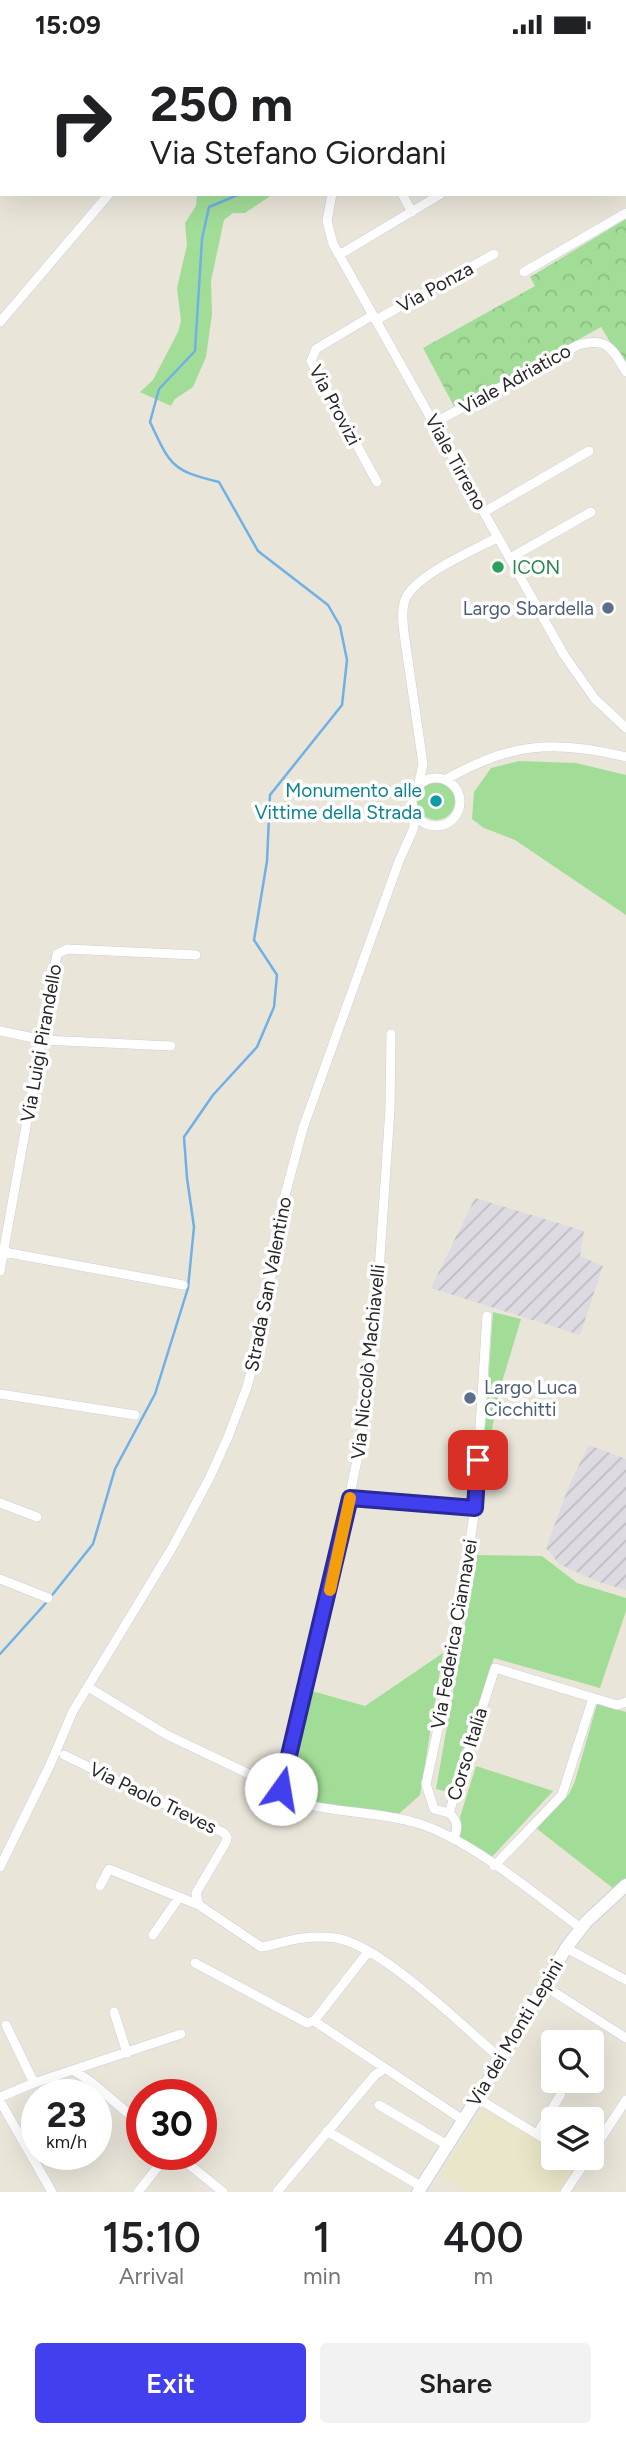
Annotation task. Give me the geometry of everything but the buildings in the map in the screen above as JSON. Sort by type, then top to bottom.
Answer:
[{"type":"street","points":[[0,322],[107,196]]},
{"type":"street","name":"Viale Tirreno","points":[[332,196],[328,227],[339,255],[573,669],[614,719],[626,727]]},
{"type":"street","points":[[403,196],[412,212]]},
{"type":"street","points":[[339,255],[438,196]]},
{"type":"street","points":[[524,272],[626,213]]},
{"type":"street","name":"Via Ponza","points":[[374,318],[494,254]]},
{"type":"street","name":"Via Provizi","points":[[374,318],[316,349],[311,361],[377,482]]},
{"type":"street","name":"Viale Adriatico","points":[[434,423],[578,345],[596,342],[607,345],[626,372]]},
{"type":"street","points":[[484,512],[589,451]]},
{"type":"street","points":[[510,558],[591,512]]},
{"type":"street","points":[[428,824],[416,815],[412,801],[423,764],[403,627],[405,600],[412,589],[425,578],[498,537]]},
{"type":"street","points":[[445,780],[499,753],[542,746],[594,750],[626,757]]},
{"type":"street","points":[[423,764],[434,779]]},
{"type":"street","points":[[456,789],[464,769]]},
{"type":"street","points":[[413,830],[428,824],[442,825],[455,817],[460,803],[456,789],[445,780],[434,779],[423,782],[418,787]]},
{"type":"street","name":"Strada San Valentino","points":[[0,1867],[50,1765],[69,1717],[182,1531],[214,1470],[241,1405],[263,1327],[284,1199],[299,1141],[394,874],[413,830],[416,815]]},
{"type":"street","name":"Via Luigi Pirandello","points":[[0,1271],[43,1040],[55,958],[60,951],[67,949],[196,955]]},
{"type":"street","points":[[0,1031],[43,1040],[171,1046]]},
{"type":"street","name":"Via Niccolò Machiavelli","points":[[281,1789],[350,1498],[362,1436],[378,1286],[390,1109],[391,1034]]},
{"type":"street","points":[[4,1252],[183,1285]]},
{"type":"street","name":"Via Federica Ciannavei","points":[[449,1813],[434,1809],[426,1784],[452,1664],[475,1508],[486,1316]]},
{"type":"street","points":[[0,1394],[135,1415]]},
{"type":"street","points":[[350,1498],[475,1508]]},
{"type":"street","points":[[0,1503],[37,1517]]},
{"type":"street","points":[[0,1579],[48,1598]]},
{"type":"street","name":"Corso Italia","points":[[453,1839],[457,1824],[449,1813],[495,1668],[593,1698]]},
{"type":"street","points":[[88,1687],[167,1735],[281,1789],[288,1797],[300,1803],[418,1823],[453,1839],[495,1865],[581,1928]]},
{"type":"street","points":[[495,1865],[562,1795],[593,1698],[617,1705],[626,1702]]},
{"type":"street","name":"Via Paolo Treves","points":[[64,1755],[226,1834],[226,1842],[197,1890],[196,1899],[199,1905]]},
{"type":"street","points":[[100,1886],[109,1869],[178,1899],[199,1905],[261,1947],[296,1939],[324,1937],[347,1941],[405,1976],[501,2059]]},
{"type":"street","name":"Via dei Monti Lepini","points":[[420,2189],[566,1948],[581,1928],[626,1885]]},
{"type":"street","points":[[153,1935],[178,1899]]},
{"type":"street","points":[[566,1948],[626,1980]]},
{"type":"street","points":[[195,1963],[307,2023],[314,2021],[368,1952]]},
{"type":"street","points":[[543,1985],[626,2038]]},
{"type":"street","points":[[114,2012],[127,2053]]},
{"type":"street","points":[[314,2021],[463,2120]]},
{"type":"street","points":[[6,2025],[32,2079]]},
{"type":"street","points":[[46,2079],[181,2035]]},
{"type":"street","points":[[277,2192],[375,2075],[384,2069]]},
{"type":"street","points":[[74,2070],[126,2112]]},
{"type":"street","points":[[21,2089],[0,2099],[52,2192]]},
{"type":"street","points":[[537,2134],[561,2094]]},
{"type":"street","points":[[477,2098],[541,2136]]},
{"type":"street","points":[[604,2134],[626,2100]]},
{"type":"street","points":[[379,2105],[447,2145]]},
{"type":"street","points":[[327,2131],[420,2189]]},
{"type":"street","points":[[138,2192],[155,2170]]},
{"type":"street","points":[[196,2170],[223,2192]]},
{"type":"street","points":[[565,2192],[579,2170]]},
{"type":"shaded area","points":[[475,1198],[584,1231],[580,1256],[603,1266],[580,1335],[431,1288]]},
{"type":"shaded area","points":[[589,1445],[626,1459],[626,1590],[599,1582],[559,1564],[546,1548],[570,1483]]},
{"type":"shaded area","points":[[485,2105],[541,2140],[541,2170],[575,2170],[561,2192],[466,2192],[440,2175]]},
{"type":"green space","points":[[197,196],[270,196],[245,213],[233,213],[224,220],[211,281],[212,314],[206,357],[193,387],[175,399],[171,406],[140,392],[153,380],[178,332],[181,321],[177,288],[187,245],[185,223],[196,206]]},
{"type":"green space","points":[[626,219],[626,368],[601,327],[455,408],[423,348],[535,286],[530,277]]},
{"type":"green space","points":[[519,761],[576,763],[626,775],[626,915],[515,840],[484,828],[472,819],[474,792],[491,768]]},
{"type":"green space","points":[[436,782],[449,788],[455,801],[449,814],[436,820],[423,814],[417,801],[423,788]]},
{"type":"green space","points":[[493,1312],[521,1319],[499,1392],[481,1488]]},
{"type":"green space","points":[[477,1555],[542,1556],[577,1583],[626,1598],[626,1611],[600,1688],[494,1658],[449,1792],[436,1789]]},
{"type":"green space","points":[[443,1653],[420,1795],[393,1819],[310,1805],[281,1789],[305,1689],[365,1706]]},
{"type":"green space","points":[[597,1704],[626,1712],[626,1879],[614,1889],[536,1828],[569,1794]]},
{"type":"green space","points":[[476,1766],[553,1791],[491,1858],[459,1839],[460,1817]]},
{"type":"waterway","points":[[0,1654],[93,1544],[115,1469],[155,1394],[188,1288],[194,1227],[184,1137],[213,1095],[257,1047],[274,1007],[277,975],[254,940],[267,861],[270,795],[342,705],[347,660],[340,626],[328,605],[258,551],[219,482],[191,474],[174,464],[150,422],[159,389],[195,351],[202,239],[209,207],[235,196]]},
{"type":"slow traffic","points":[[330,1590],[350,1498]]},
{"type":"place","name":"ICON","points":[[498,567]]},
{"type":"place","name":"Largo Sbardella","points":[[608,608]]},
{"type":"place","name":"Monumento alle Vittime della Strada","points":[[436,801]]},
{"type":"place","name":"Largo Luca Cicchitti","points":[[470,1398]]},
{"type":"route","points":[[281,1789],[350,1498],[475,1508],[478,1460]]}]
